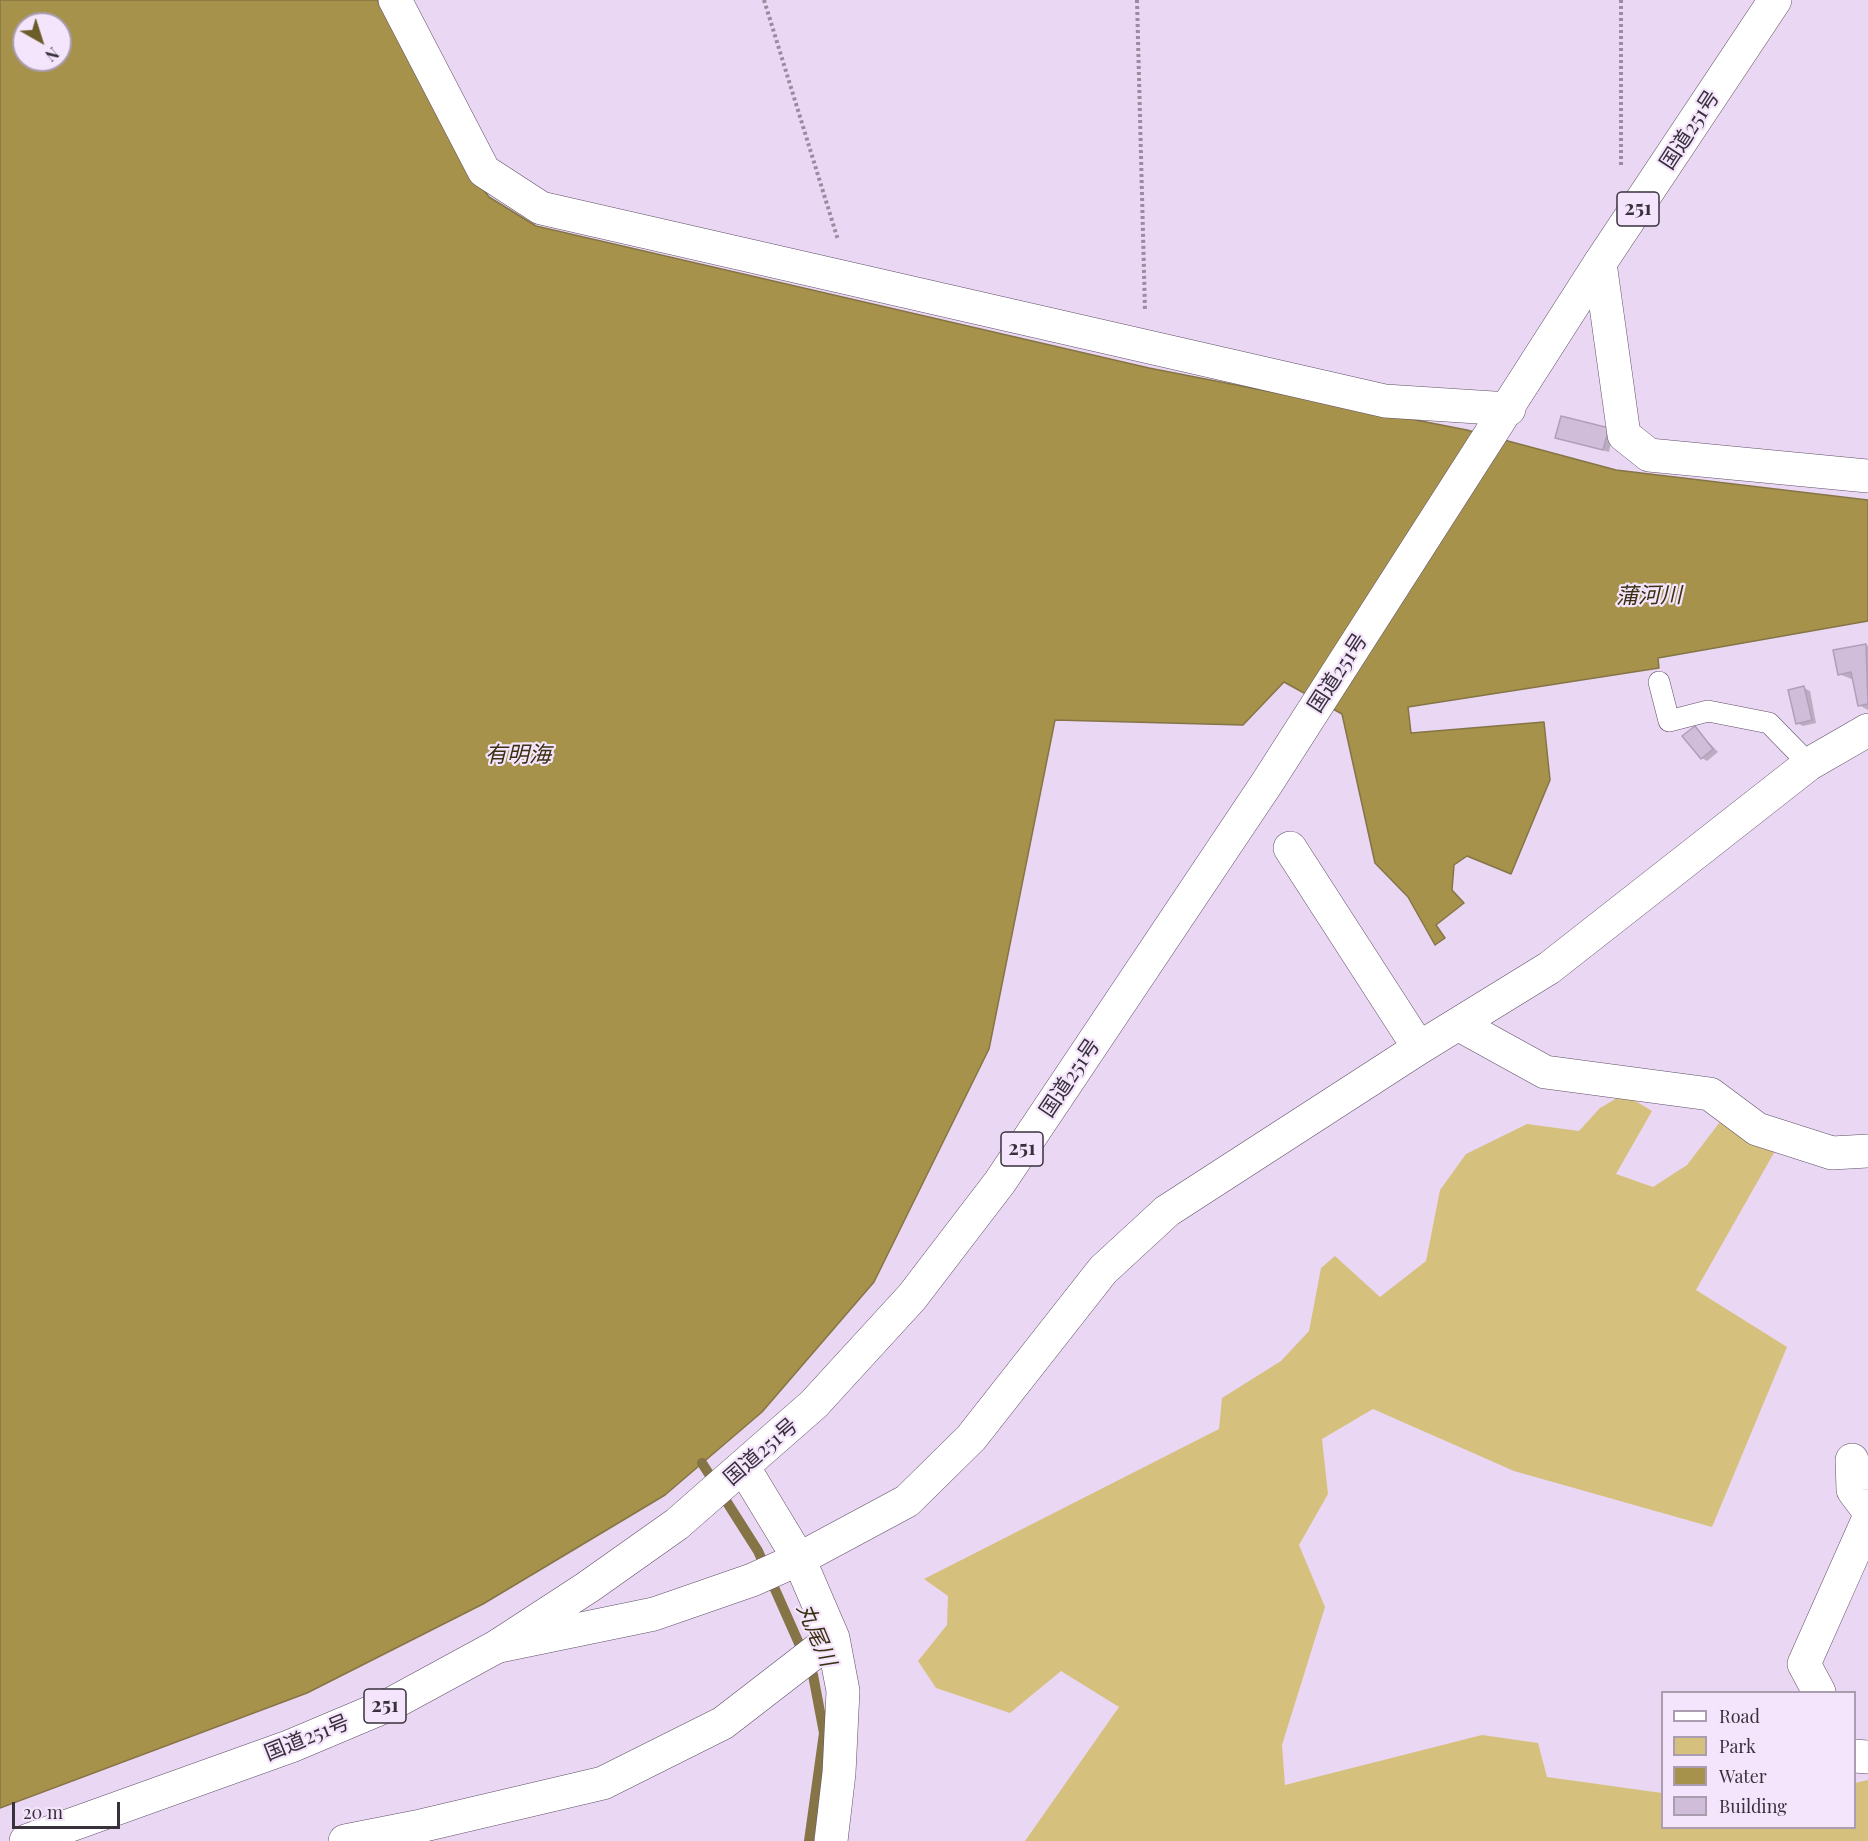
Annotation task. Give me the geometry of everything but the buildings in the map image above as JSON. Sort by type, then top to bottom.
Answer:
[{"type":"main road","points":[[394,0],[484,171],[541,208],[1385,400],[1506,414]]},
{"type":"main road","name":"国道251号","points":[[26,1841],[291,1746],[393,1702],[496,1647],[597,1581],[707,1499],[814,1404],[912,1297],[993,1191],[1267,783],[1506,414],[1600,263],[1645,200],[1775,0]]},
{"type":"main road","points":[[1600,263],[1624,435],[1641,449],[1649,455],[1868,476]]},
{"type":"main road","points":[[496,1647],[654,1614],[752,1580],[790,1564],[907,1501],[971,1438],[1103,1270],[1167,1211],[1419,1048],[1549,968],[1809,764],[1868,730]]},
{"type":"main road","points":[[1290,848],[1419,1048]]},
{"type":"main road","points":[[1458,1024],[1545,1072],[1710,1094],[1757,1129],[1832,1153],[1868,1151]]},
{"type":"main road","points":[[1852,1460],[1852,1490],[1868,1510]]},
{"type":"main road","points":[[738,1473],[790,1564],[817,1651],[843,1691],[839,1773],[831,1841]]},
{"type":"main road","points":[[1818,1691],[1804,1664],[1868,1520]]},
{"type":"main road","points":[[345,1841],[416,1827],[603,1783],[723,1723],[817,1651]]},
{"type":"lane","points":[[1659,682],[1669,721],[1708,711],[1769,723],[1809,764]]},
{"type":"path","points":[[764,0],[850,278]]},
{"type":"path","points":[[1137,0],[1145,344]]},
{"type":"path","points":[[1621,0],[1621,172],[1627,184],[1645,200]]},
{"type":"green space","points":[[1624,1094],[1652,1111],[1616,1174],[1653,1187],[1687,1165],[1726,1114],[1775,1151],[1696,1290],[1787,1347],[1712,1527],[1514,1471],[1373,1409],[1322,1439],[1328,1494],[1299,1545],[1325,1607],[1282,1745],[1285,1785],[1482,1735],[1538,1743],[1547,1777],[1661,1793],[1661,1829],[1856,1829],[1856,1783],[1868,1780],[1868,1841],[1025,1841],[1119,1707],[1061,1671],[1010,1713],[936,1688],[918,1661],[947,1625],[948,1596],[924,1579],[1219,1429],[1222,1398],[1281,1361],[1309,1331],[1321,1268],[1335,1256],[1380,1297],[1426,1261],[1440,1190],[1466,1154],[1527,1124],[1579,1131],[1600,1108]]},
{"type":"water","name":"有明海","points":[[0,0],[377,0],[472,173],[489,197],[536,226],[1149,368],[1467,430],[1616,470],[1868,500],[1868,621],[1658,658],[1659,668],[1408,707],[1411,733],[1544,722],[1550,780],[1511,874],[1467,856],[1454,865],[1452,890],[1464,903],[1436,925],[1445,938],[1435,945],[1408,897],[1375,863],[1342,714],[1284,682],[1243,725],[1055,720],[989,1049],[874,1282],[762,1412],[665,1495],[483,1604],[307,1693],[0,1808]]},
{"type":"waterway","name":"丸尾川","points":[[702,1463],[758,1551],[813,1675],[824,1733],[809,1841]]},
{"type":"water label","name":"蒲河川","points":[[1649,596]]}]
